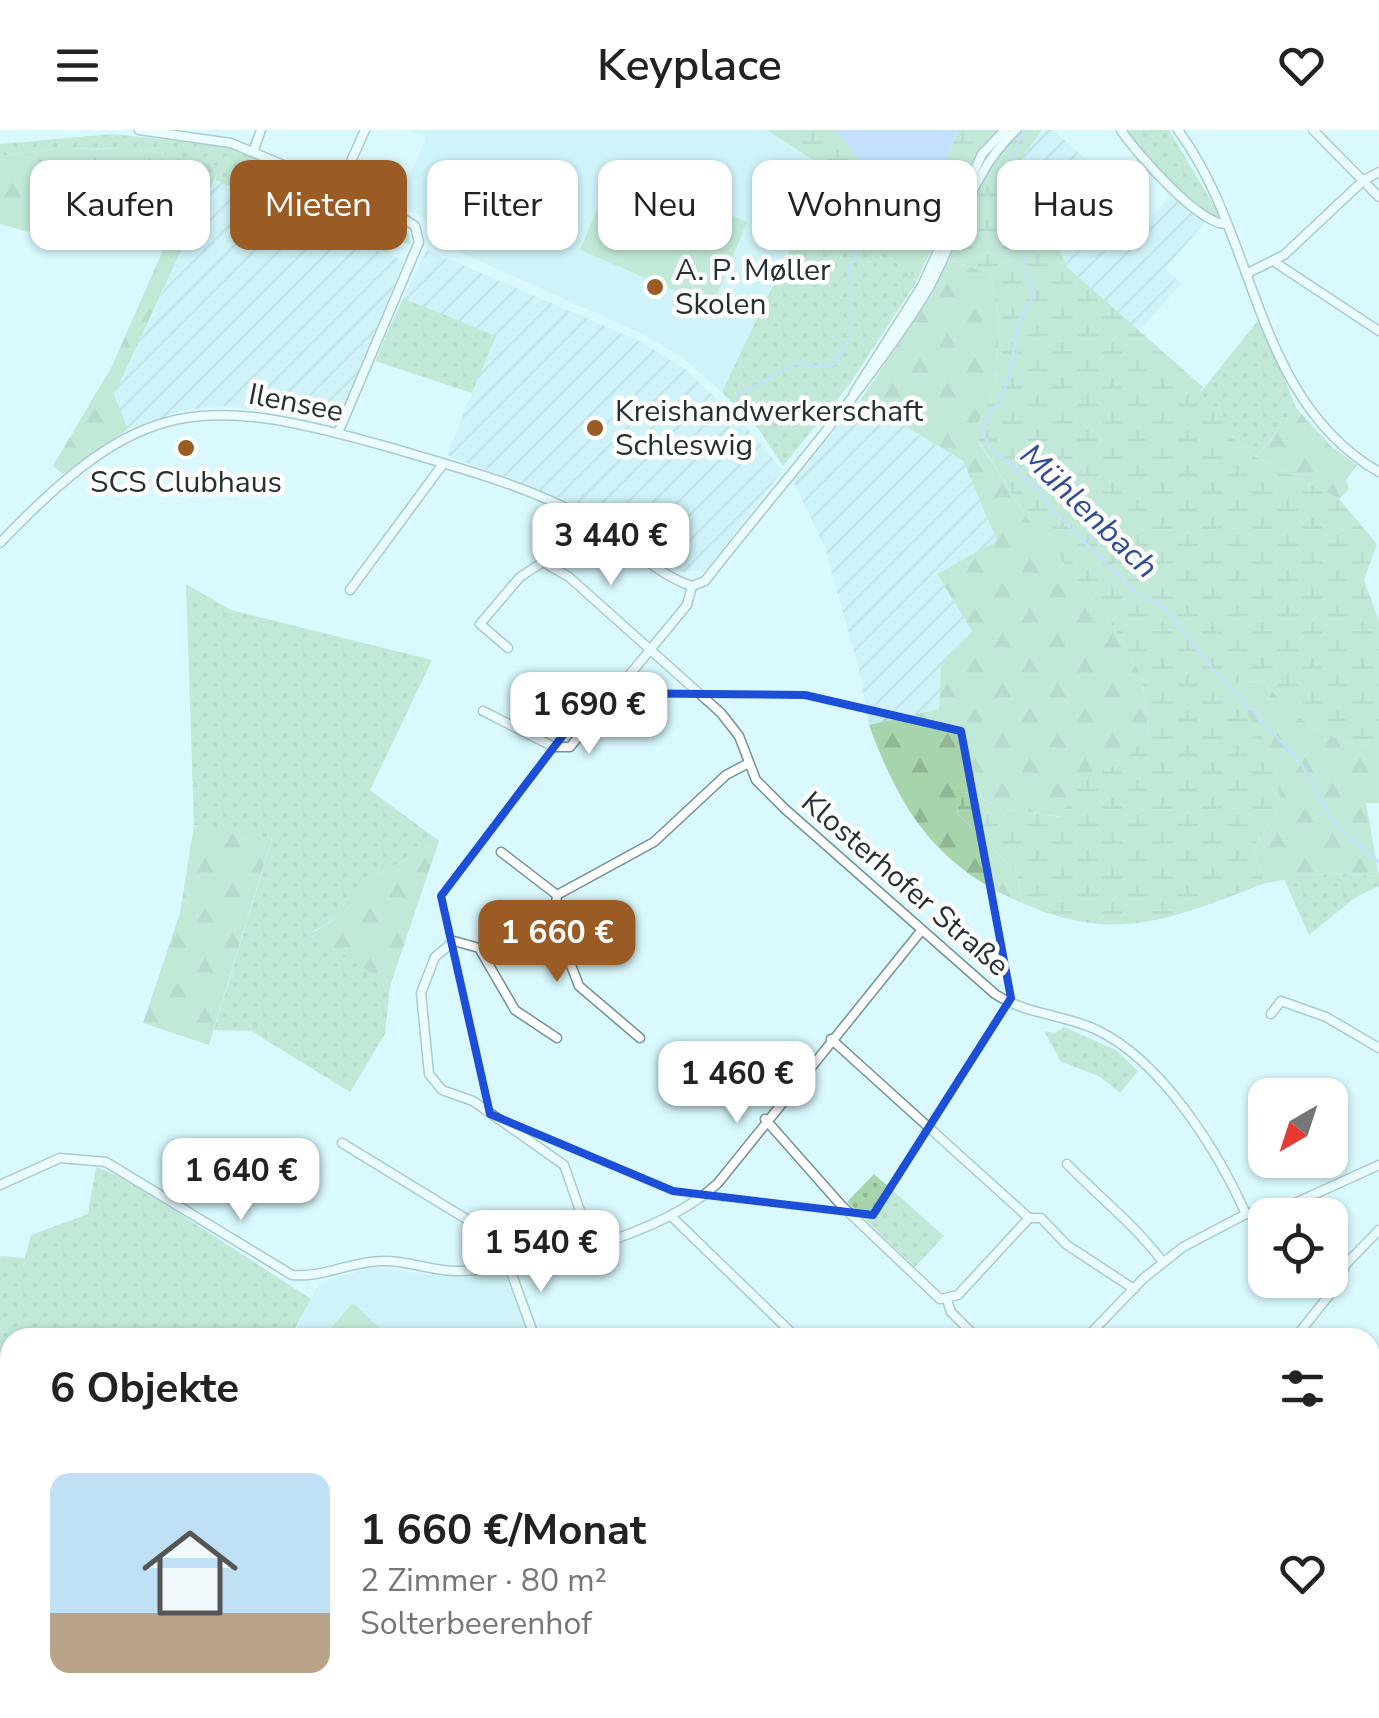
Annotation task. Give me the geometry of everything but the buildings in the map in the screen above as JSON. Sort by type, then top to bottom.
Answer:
[{"type":"street","points":[[138,130],[232,143],[272,160]]},
{"type":"street","points":[[252,152],[261,130]]},
{"type":"street","points":[[352,160],[365,130]]},
{"type":"street","points":[[483,712],[554,746],[570,748],[690,601],[692,586],[705,581],[853,396],[922,286],[982,154],[1005,130]]},
{"type":"street","points":[[853,396],[865,386],[934,278],[982,169],[1016,130]]},
{"type":"street","points":[[1121,130],[1154,172],[1213,221],[1228,224]]},
{"type":"street","points":[[1178,130],[1198,159],[1228,224],[1282,365],[1306,409],[1336,442],[1379,472]]},
{"type":"street","points":[[1313,130],[1379,196]]},
{"type":"street","points":[[1246,274],[1273,261],[1364,180],[1379,172]]},
{"type":"street","points":[[338,433],[419,242],[415,226],[407,218]]},
{"type":"street","points":[[1273,261],[1379,331]]},
{"type":"street","name":"Ilensee","points":[[0,543],[74,472],[130,434],[174,418],[260,415],[443,464],[585,517],[692,586]]},
{"type":"street","points":[[350,590],[443,464]]},
{"type":"street","name":"Klosterhofer Straße","points":[[508,648],[480,624],[520,577],[543,562],[569,576],[721,713],[739,736],[747,764],[786,809],[922,930],[1014,1006],[1096,1030],[1140,1063],[1200,1126],[1246,1214]]},
{"type":"street","points":[[557,895],[654,842],[726,775],[747,764]]},
{"type":"street","points":[[501,852],[557,895]]},
{"type":"street","points":[[557,895],[554,921],[579,986],[640,1038]]},
{"type":"street","points":[[0,1185],[60,1158],[106,1162],[292,1275],[309,1277],[382,1260],[459,1272],[592,1246],[672,1217],[696,1204],[718,1183],[765,1119],[922,930]]},
{"type":"street","points":[[557,1038],[515,1010],[479,948],[454,941],[435,957],[421,993],[429,1074],[442,1090],[473,1100],[564,1165],[592,1246]]},
{"type":"street","points":[[1271,1014],[1282,1000],[1379,1048]]},
{"type":"street","points":[[831,1039],[1029,1218],[1041,1218],[1067,1245],[1134,1289]]},
{"type":"street","points":[[765,1119],[842,1205],[934,1294],[946,1300],[951,1312],[967,1328]]},
{"type":"street","points":[[342,1143],[499,1239],[532,1328]]},
{"type":"street","points":[[1067,1164],[1108,1207],[1133,1223],[1163,1262]]},
{"type":"street","points":[[1306,1198],[1379,1165]]},
{"type":"street","points":[[1096,1328],[1163,1262],[1246,1214]]},
{"type":"street","points":[[672,1217],[786,1328]]},
{"type":"street","points":[[946,1300],[958,1295],[1029,1218]]},
{"type":"street","points":[[1348,1262],[1379,1230]]},
{"type":"street","points":[[1303,1328],[1327,1298]]},
{"type":"highlighted area","points":[[595,693],[805,695],[961,731],[1011,998],[873,1215],[673,1191],[490,1114],[441,896]]},
{"type":"shaded area","points":[[408,130],[767,130],[813,160],[752,160],[752,250],[790,250],[722,392],[682,357],[642,334],[455,250],[578,250],[578,160],[427,160],[427,226],[423,217],[407,209],[407,181],[426,137]]},
{"type":"shaded area","points":[[1042,130],[1053,130],[1087,160],[1020,160]]},
{"type":"shaded area","points":[[215,180],[230,186],[230,250],[378,250],[404,261],[342,410],[331,419],[225,406],[184,410],[128,429],[114,395],[182,250],[210,250],[210,191]]},
{"type":"shaded area","points":[[1177,187],[1211,216],[1165,268],[1181,284],[1139,331],[1068,268],[1060,250],[1149,250],[1149,220]]},
{"type":"shaded area","points":[[427,250],[638,340],[685,369],[755,436],[782,471],[706,570],[682,572],[568,501],[447,455],[495,337],[403,298]]},
{"type":"shaded area","points":[[861,399],[963,461],[997,541],[972,631],[941,666],[939,709],[869,725],[859,670],[825,548],[793,481]]},
{"type":"shaded area","points":[[373,1267],[439,1276],[504,1272],[526,1328],[295,1328],[320,1283]]},
{"type":"green space","points":[[767,130],[835,130],[861,160],[813,160]]},
{"type":"green space","points":[[958,130],[1000,130],[976,160],[945,160]]},
{"type":"green space","points":[[1020,130],[1042,130],[1020,160],[997,160],[997,250],[1059,250],[1068,268],[1203,387],[1199,394],[1228,420],[1229,435],[1256,457],[1339,499],[1377,544],[1364,580],[1379,621],[1379,749],[1343,740],[1314,727],[1264,681],[1228,683],[1274,755],[1281,804],[1253,849],[1265,883],[1173,916],[1145,922],[1087,923],[1022,903],[1017,873],[957,813],[964,792],[1009,810],[1060,817],[1084,773],[1119,765],[1149,734],[1142,676],[1108,618],[1026,516],[979,441],[979,422],[996,386],[999,320],[991,274],[949,260],[953,250],[977,250],[977,195],[992,160]]},
{"type":"green space","points":[[1126,130],[1169,130],[1220,216],[1211,216],[1160,173]]},
{"type":"green space","points":[[113,134],[231,147],[261,160],[230,160],[230,186],[215,180],[219,167],[210,165],[210,160],[190,160],[140,148],[52,149],[0,156],[0,144]]},
{"type":"green space","points":[[140,148],[191,160],[30,160],[30,232],[0,224],[0,156],[52,149]]},
{"type":"green space","points":[[210,165],[220,167],[210,189]]},
{"type":"green space","points":[[598,207],[598,250],[732,250],[732,216],[747,222],[712,306],[580,250]]},
{"type":"green space","points":[[163,250],[181,250],[114,395],[128,429],[63,474],[53,466],[112,366]]},
{"type":"green space","points":[[790,250],[882,250],[917,281],[849,385],[783,466],[759,430],[722,392]]},
{"type":"green space","points":[[882,250],[931,250],[917,281]]},
{"type":"green space","points":[[949,260],[991,274],[999,320],[996,386],[979,422],[979,442],[1026,516],[1108,618],[1142,676],[1149,735],[1119,765],[1084,774],[1061,817],[1009,810],[965,792],[957,813],[1017,873],[1022,903],[966,871],[924,832],[894,783],[869,725],[939,709],[941,666],[972,631],[937,574],[997,541],[963,461],[861,399],[929,299]]},
{"type":"green space","points":[[403,298],[496,336],[472,393],[375,361]]},
{"type":"green space","points":[[1260,318],[1296,408],[1256,457],[1228,434],[1199,394]]},
{"type":"green space","points":[[1296,408],[1332,447],[1357,465],[1346,480],[1349,489],[1339,499],[1256,457]]},
{"type":"green space","points":[[186,584],[231,610],[432,660],[370,790],[439,841],[377,875],[342,915],[312,932],[390,986],[385,1034],[350,1092],[251,1031],[214,1030],[272,839],[194,825]]},
{"type":"green space","points":[[1264,681],[1314,727],[1343,740],[1379,749],[1379,803],[1366,803],[1379,876],[1328,873],[1265,883],[1253,849],[1281,804],[1227,683]]},
{"type":"green space","points":[[194,825],[272,838],[209,1045],[143,1023],[180,913]]},
{"type":"green space","points":[[439,841],[390,986],[312,933],[342,915],[377,875]]},
{"type":"green space","points":[[1328,873],[1379,876],[1379,886],[1356,897],[1309,935],[1284,879]]},
{"type":"green space","points":[[1064,1027],[1116,1050],[1138,1071],[1120,1093],[1099,1076],[1061,1062],[1044,1031],[1055,1033]]},
{"type":"green space","points":[[96,1167],[126,1179],[311,1299],[295,1328],[0,1328],[0,1256],[25,1258],[31,1235],[88,1214]]},
{"type":"green space","points":[[874,1174],[944,1236],[915,1267],[847,1202]]},
{"type":"green space","points":[[353,1303],[379,1328],[331,1328]]},
{"type":"water","points":[[835,130],[958,130],[945,160],[861,160]]},
{"type":"waterway","name":"Mühlenbach","points":[[1024,132],[1008,164],[1007,181],[1022,213],[1021,243],[1034,296],[1020,318],[1006,386],[981,430],[991,448],[1039,490],[1052,510],[1136,593],[1164,607],[1212,668],[1301,763],[1333,822],[1379,862]]},
{"type":"waterway","points":[[737,396],[797,363],[821,367],[834,364],[848,341],[849,265],[858,250]]},
{"type":"place","name":"A. P. Møller Skolen","points":[[655,287]]},
{"type":"place","name":"Kreishandwerkerschaft Schleswig","points":[[595,428]]},
{"type":"place","name":"SCS Clubhaus","points":[[186,448]]}]
